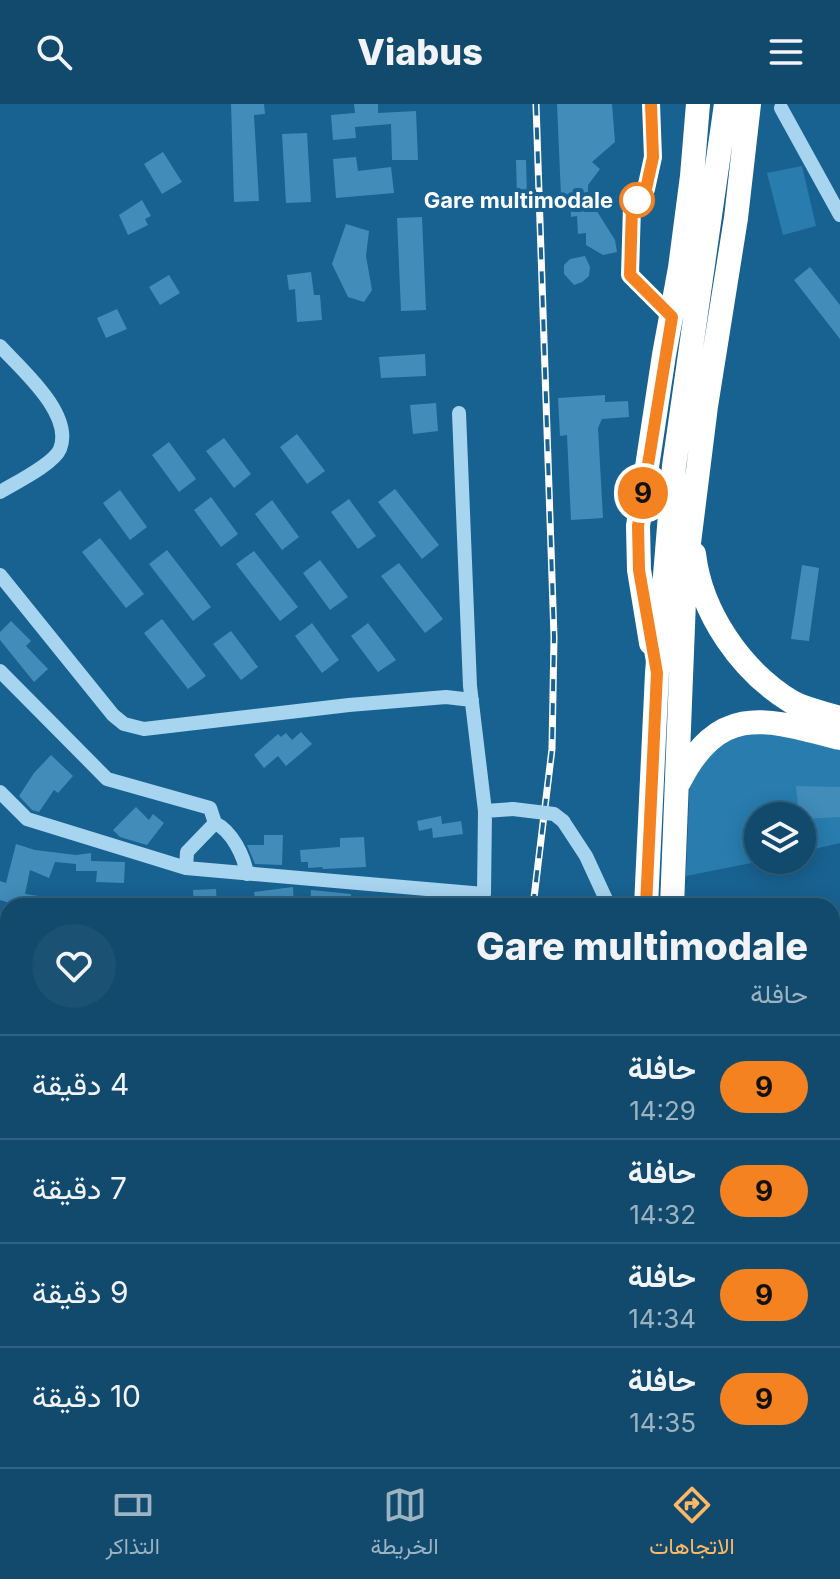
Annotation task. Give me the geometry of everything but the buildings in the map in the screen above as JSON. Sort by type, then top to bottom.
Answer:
[{"type":"highway","points":[[657,673],[639,570],[638,526],[680,268],[698,104]]},
{"type":"highway","points":[[646,898],[657,673],[674,466],[726,104]]},
{"type":"highway","points":[[672,898],[685,575],[690,521],[736,218],[749,104]]},
{"type":"highway","points":[[690,521],[696,569],[704,596],[724,636],[762,678],[794,703],[840,718]]},
{"type":"highway","points":[[676,788],[700,748],[728,727],[767,721],[840,738]]},
{"type":"street","points":[[781,108],[840,215]]},
{"type":"street","points":[[0,346],[47,397],[59,418],[62,432],[60,450],[51,461],[0,492]]},
{"type":"street","points":[[459,413],[472,700],[485,811],[485,898]]},
{"type":"street","points":[[0,575],[113,715],[124,724],[144,729],[349,705],[446,697],[472,700]]},
{"type":"street","points":[[0,671],[107,779],[210,808],[215,823],[225,828],[245,863],[247,874]]},
{"type":"street","points":[[0,792],[27,819],[186,868],[467,898]]},
{"type":"street","points":[[485,811],[513,809],[554,814],[563,821],[592,866],[606,898]]},
{"type":"street","points":[[186,868],[187,852],[215,823]]},
{"type":"shaded area","points":[[802,166],[816,226],[783,235],[767,173]]},
{"type":"shaded area","points":[[749,728],[840,744],[840,843],[816,849],[816,802],[744,802],[744,864],[686,876],[690,776],[704,754]]},
{"type":"railway","points":[[534,898],[552,749],[554,637],[536,104]]},
{"type":"bus line","name":"9","points":[[646,898],[657,673],[645,617],[638,526],[672,317],[630,275],[632,206],[646,189],[653,157],[651,104]]},
{"type":"place","name":"Gare multimodale","points":[[637,200]]}]
